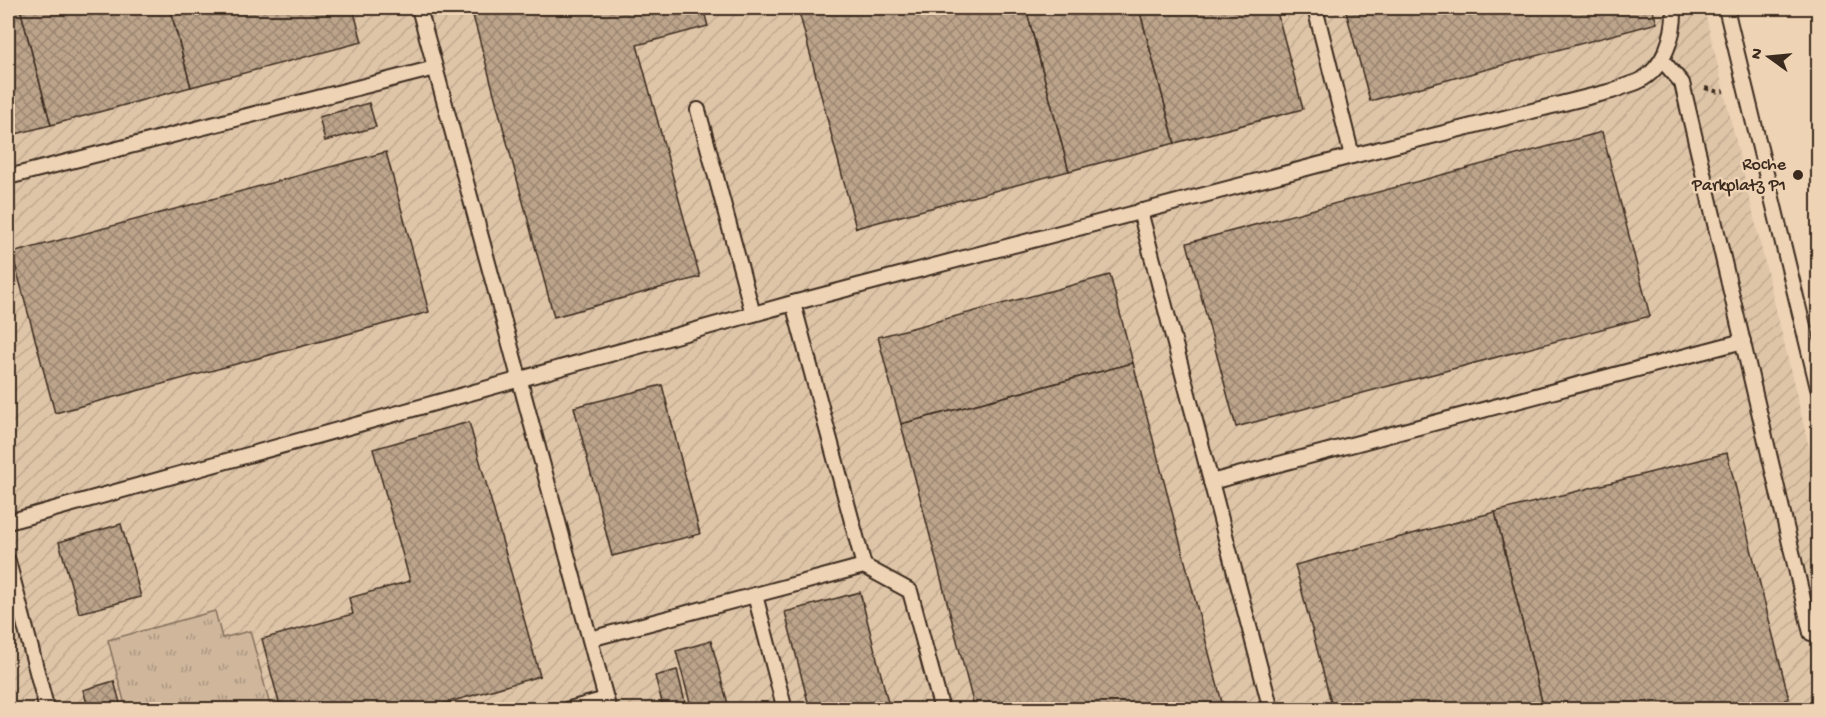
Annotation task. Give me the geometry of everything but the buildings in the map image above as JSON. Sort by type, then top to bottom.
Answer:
[{"type":"lane","points":[[419,8],[607,704],[566,710]]},
{"type":"lane","points":[[1315,8],[1352,156]]},
{"type":"lane","points":[[8,522],[793,303],[1352,156],[1612,91],[1641,80],[1662,60],[1674,25],[1674,8]]},
{"type":"lane","points":[[1726,8],[1818,388]]},
{"type":"lane","points":[[1662,60],[1682,83],[1811,633]]},
{"type":"lane","points":[[8,177],[435,68]]},
{"type":"lane","points":[[698,110],[753,314]]},
{"type":"lane","points":[[1140,211],[1271,710]]},
{"type":"lane","points":[[793,303],[864,566]]},
{"type":"lane","points":[[1211,482],[1743,341]]},
{"type":"lane","points":[[8,561],[47,710]]},
{"type":"lane","points":[[590,639],[864,566],[910,591],[942,710]]},
{"type":"lane","points":[[755,596],[785,710]]},
{"type":"path","points":[[1682,83],[1719,92],[1745,88]]},
{"type":"shaded area","points":[[8,8],[1704,8],[1818,485],[1818,709],[8,709]]},
{"type":"green space","points":[[215,611],[222,638],[250,631],[271,709],[126,709],[108,640]]},
{"type":"place","name":"Roche Parkplatz P1","points":[[1798,175]]}]
